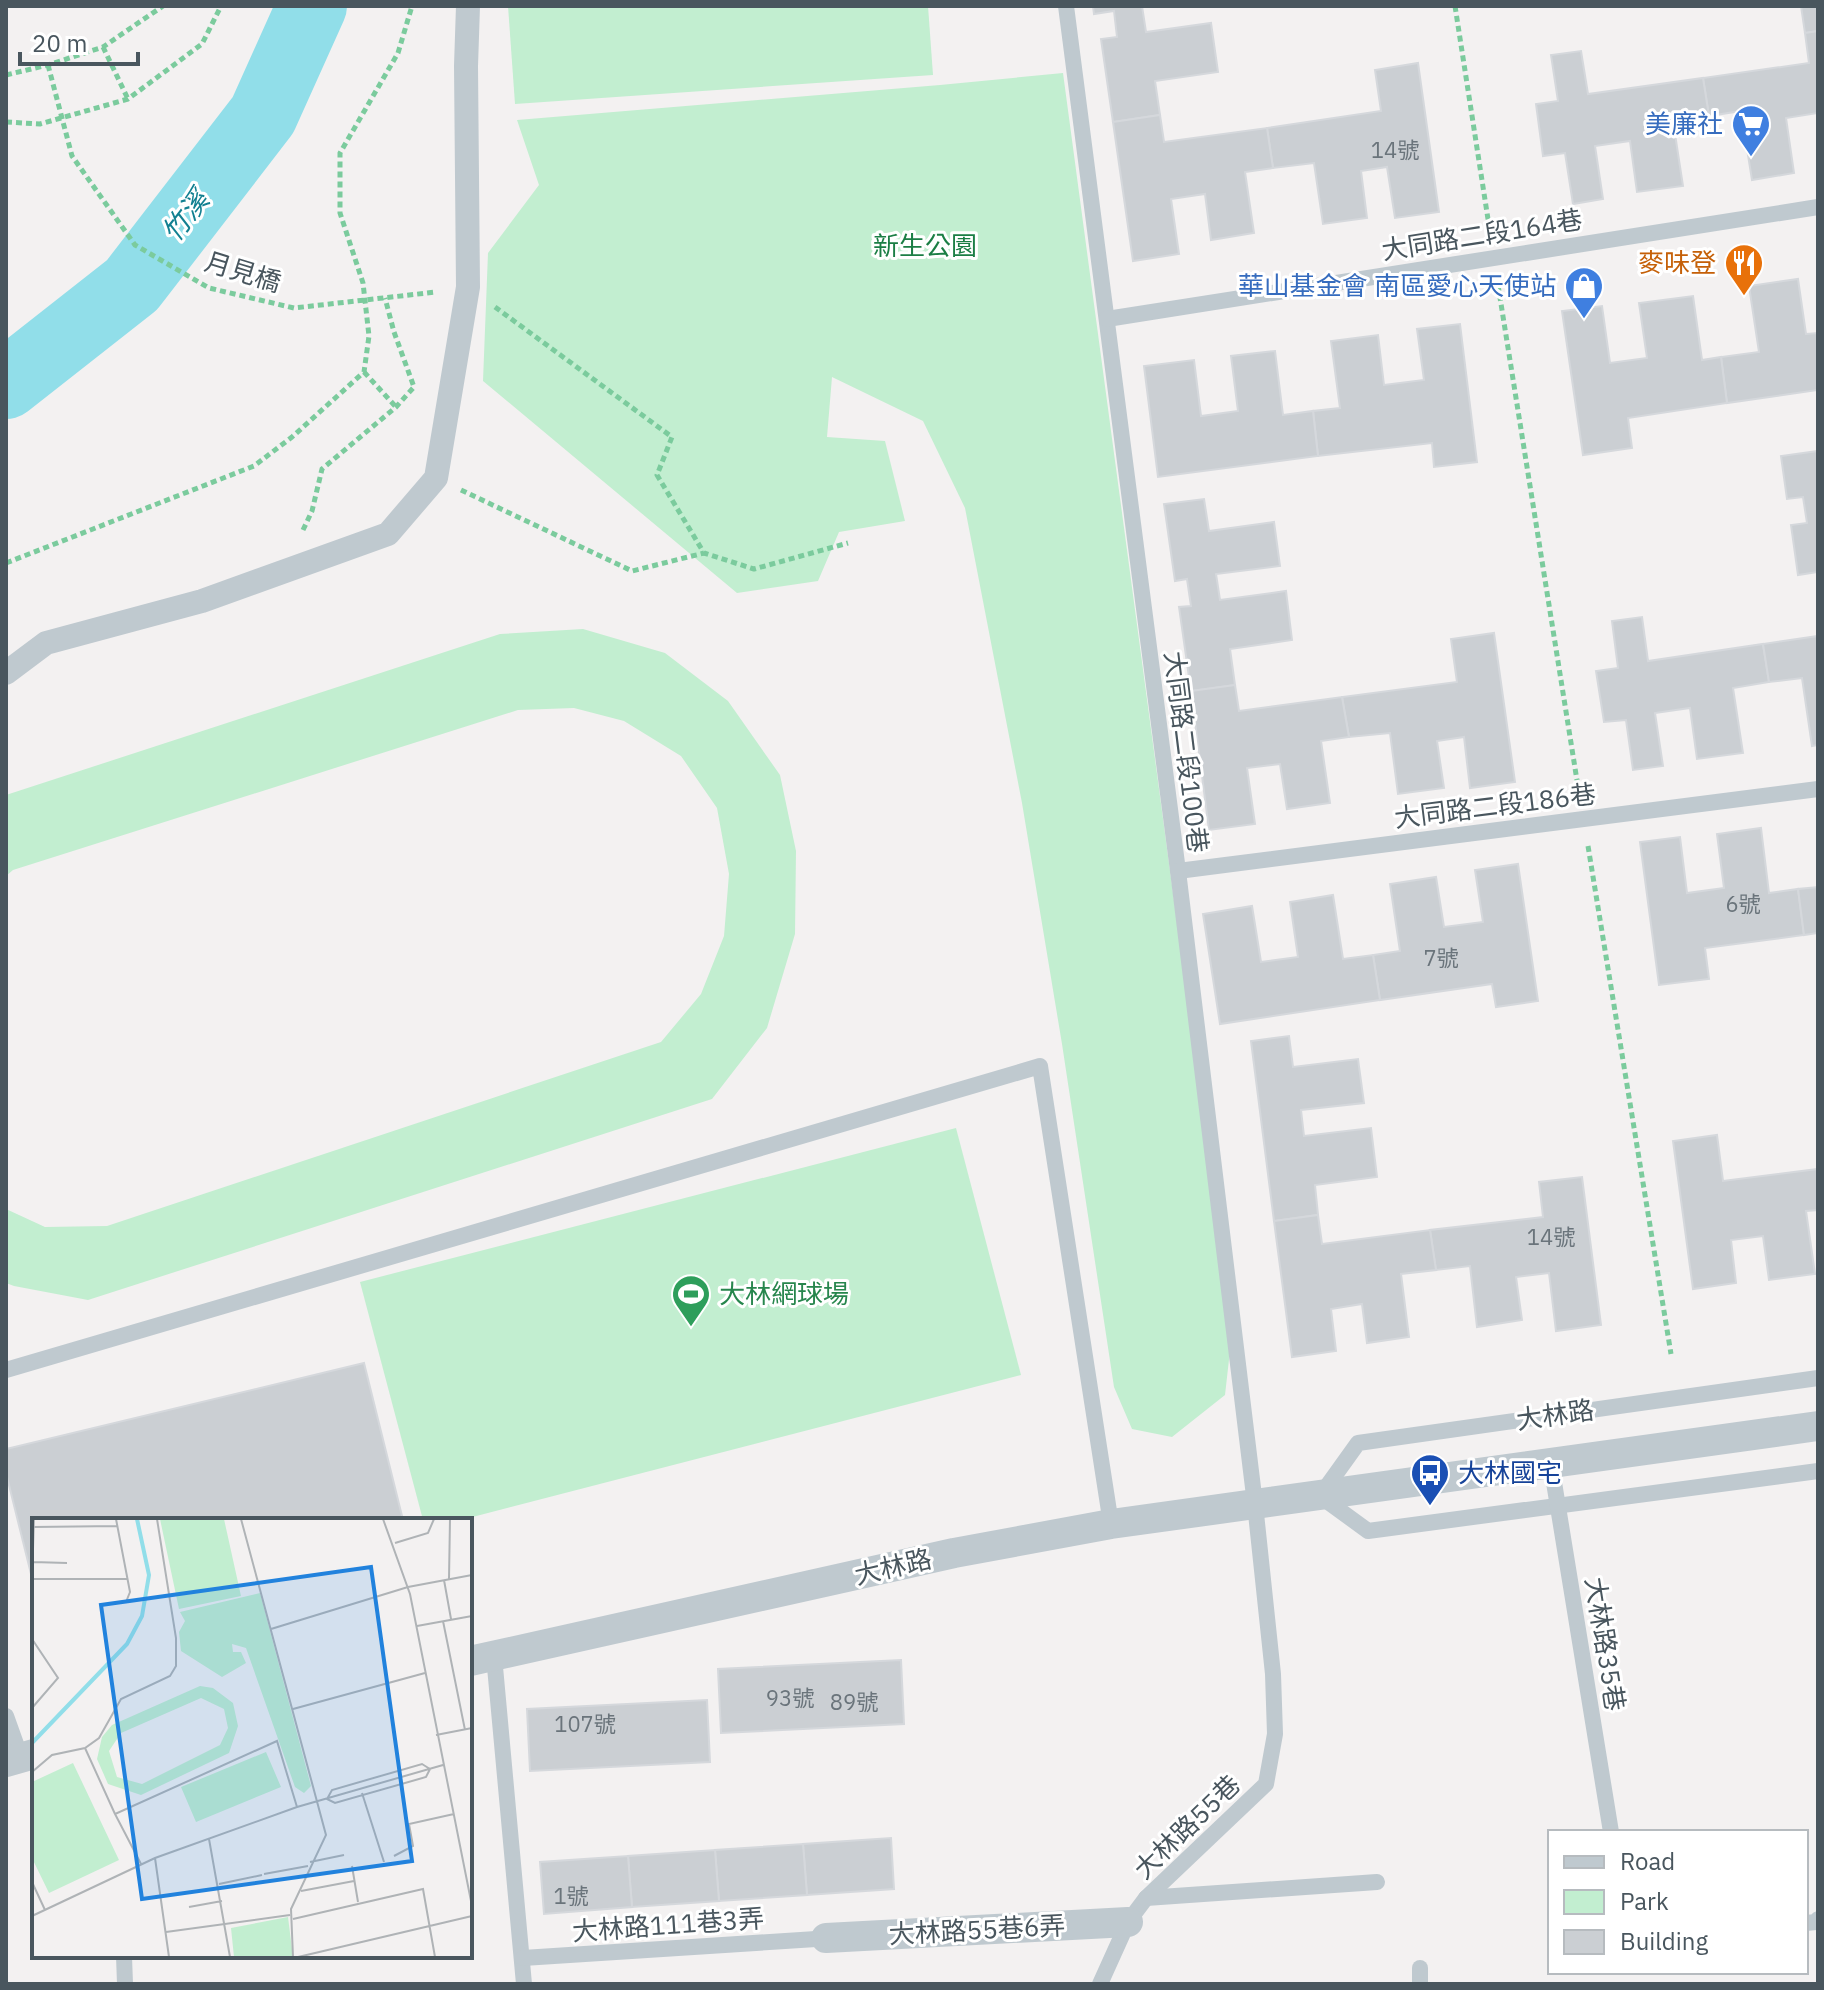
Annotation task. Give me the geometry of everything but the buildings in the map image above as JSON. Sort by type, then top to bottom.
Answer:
[{"type":"street","points":[[6,673],[46,643],[202,601],[388,534],[436,478],[468,287],[468,6]]},
{"type":"street","name":"大林路","points":[[482,1659],[954,1553],[1111,1524],[1818,1426]]},
{"type":"street","name":"大林路55巷6弄","points":[[821,1939],[1137,1910]]},
{"type":"lane","name":"大同路二段100巷","points":[[1066,6],[1178,871],[1255,1504]]},
{"type":"lane","name":"大同路二段164巷","points":[[1107,319],[1818,207]]},
{"type":"lane","name":"大同路二段186巷","points":[[1178,871],[1818,789]]},
{"type":"lane","points":[[6,1370],[1040,1066],[1111,1524]]},
{"type":"lane","name":"大林路","points":[[1320,1496],[1358,1443],[1818,1378]]},
{"type":"lane","name":"大林路35巷","points":[[1551,1464],[1611,1830]]},
{"type":"lane","points":[[1320,1496],[1368,1531],[1818,1471]]},
{"type":"lane","name":"大林路55巷","points":[[1100,1984],[1137,1910],[1266,1784],[1275,1734],[1273,1674],[1255,1504]]},
{"type":"lane","points":[[482,1659],[524,1984]]},
{"type":"lane","points":[[6,1716],[20,1758]]},
{"type":"lane","points":[[1137,1910],[1377,1882]]},
{"type":"lane","name":"大林路111巷3弄","points":[[523,1958],[821,1939]]},
{"type":"lane","points":[[124,1958],[125,1984]]},
{"type":"path","points":[[6,75],[103,47],[163,6]]},
{"type":"path","points":[[6,122],[40,124],[128,99],[202,44],[221,6]]},
{"type":"path","points":[[6,563],[254,466],[292,437],[364,372],[369,336],[363,283],[340,213],[340,153],[398,53],[412,6]]},
{"type":"path","points":[[1455,6],[1671,1354]]},
{"type":"path","points":[[103,47],[128,99]]},
{"type":"path","name":"月見橋","points":[[48,65],[72,156],[135,245],[209,288],[294,308],[468,287]]},
{"type":"path","points":[[468,287],[672,437],[657,475],[704,553]]},
{"type":"path","points":[[301,533],[312,511],[322,469],[396,407],[414,387],[385,298]]},
{"type":"path","points":[[364,372],[396,407]]},
{"type":"path","points":[[436,478],[632,571],[704,553],[754,569],[848,543]]},
{"type":"green space","points":[[508,6],[928,6],[933,75],[515,104]]},
{"type":"green space","name":"新生公園","points":[[1063,73],[1232,1333],[1225,1395],[1172,1437],[1132,1429],[1114,1387],[1022,803],[965,508],[923,421],[832,377],[827,437],[885,441],[905,521],[839,532],[818,581],[737,593],[483,381],[488,253],[539,185],[517,120]]},
{"type":"green space","points":[[583,629],[665,653],[728,701],[780,775],[796,851],[795,934],[767,1028],[712,1099],[88,1300],[6,1283],[6,1209],[45,1227],[107,1226],[661,1042],[701,994],[724,936],[729,874],[717,808],[681,756],[624,721],[574,708],[518,710],[13,870],[6,876],[6,795],[500,634]]},
{"type":"green space","name":"大林網球場","points":[[956,1128],[1021,1375],[469,1518],[422,1518],[360,1282]]},
{"type":"waterway","name":"竹溪","points":[[6,384],[132,285],[263,115],[312,6]]},
{"type":"place","name":"美廉社","points":[[1751,158]]},
{"type":"place","name":"麥味登","points":[[1744,297]]},
{"type":"place","name":"華山基金會 南區愛心天使站","points":[[1584,320]]},
{"type":"place","name":"大林網球場","points":[[691,1328]]},
{"type":"place","name":"大林國宅","points":[[1430,1507]]}]
